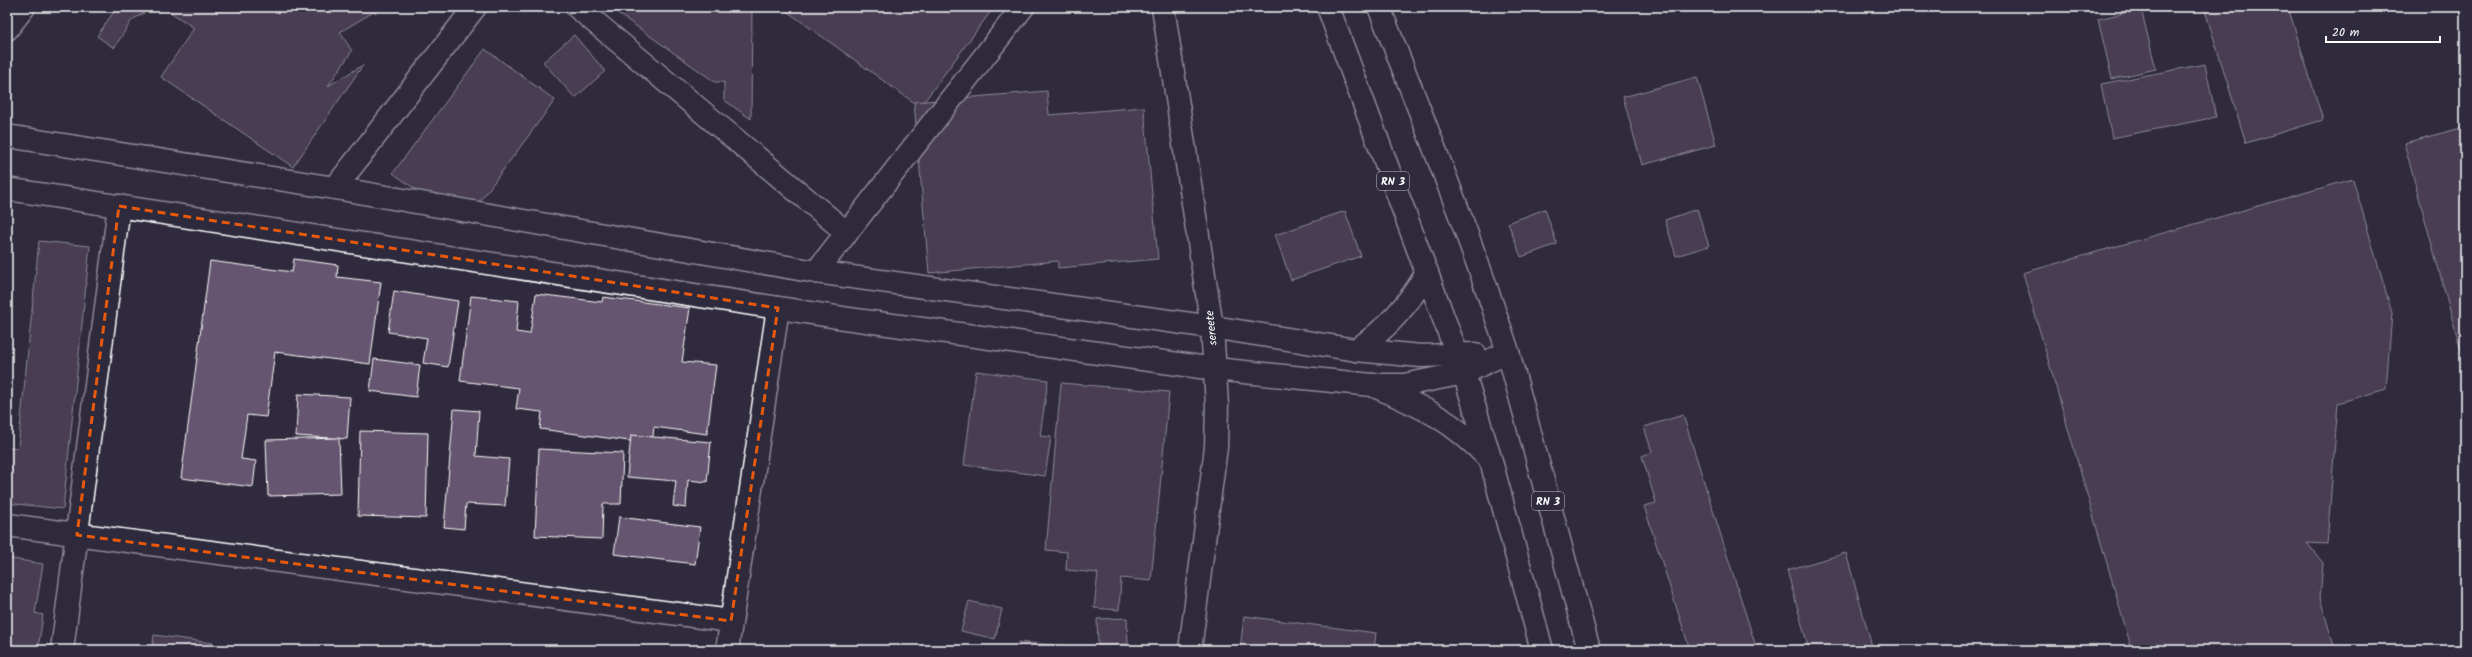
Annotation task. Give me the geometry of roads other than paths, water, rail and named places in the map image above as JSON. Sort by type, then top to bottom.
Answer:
[{"type":"main road","points":[[7,29],[24,7]]},
{"type":"main road","points":[[335,188],[475,7]]},
{"type":"main road","points":[[577,7],[847,233]]},
{"type":"main road","points":[[816,272],[1023,7]]},
{"type":"main road","name":"sereete","points":[[1163,7],[1212,327],[1215,369],[1216,447],[1190,650]]},
{"type":"main road","name":"RN 3","points":[[1328,7],[1461,364],[1491,461],[1542,650]]},
{"type":"main road","name":"RN 3","points":[[1379,7],[1476,257],[1508,352],[1589,650]]},
{"type":"main road","points":[[7,136],[335,188],[816,272],[1212,327],[1356,350],[1421,356],[1461,364]]},
{"type":"main road","points":[[7,189],[778,308],[1215,369],[1372,385],[1411,384],[1461,364],[1508,352]]},
{"type":"main road","points":[[62,650],[118,206]]},
{"type":"main road","points":[[1356,350],[1374,338],[1404,308],[1426,272]]},
{"type":"main road","points":[[726,650],[778,308]]},
{"type":"main road","points":[[1372,385],[1441,417],[1457,428],[1491,461]]},
{"type":"main road","points":[[7,524],[77,535],[731,621]]}]
